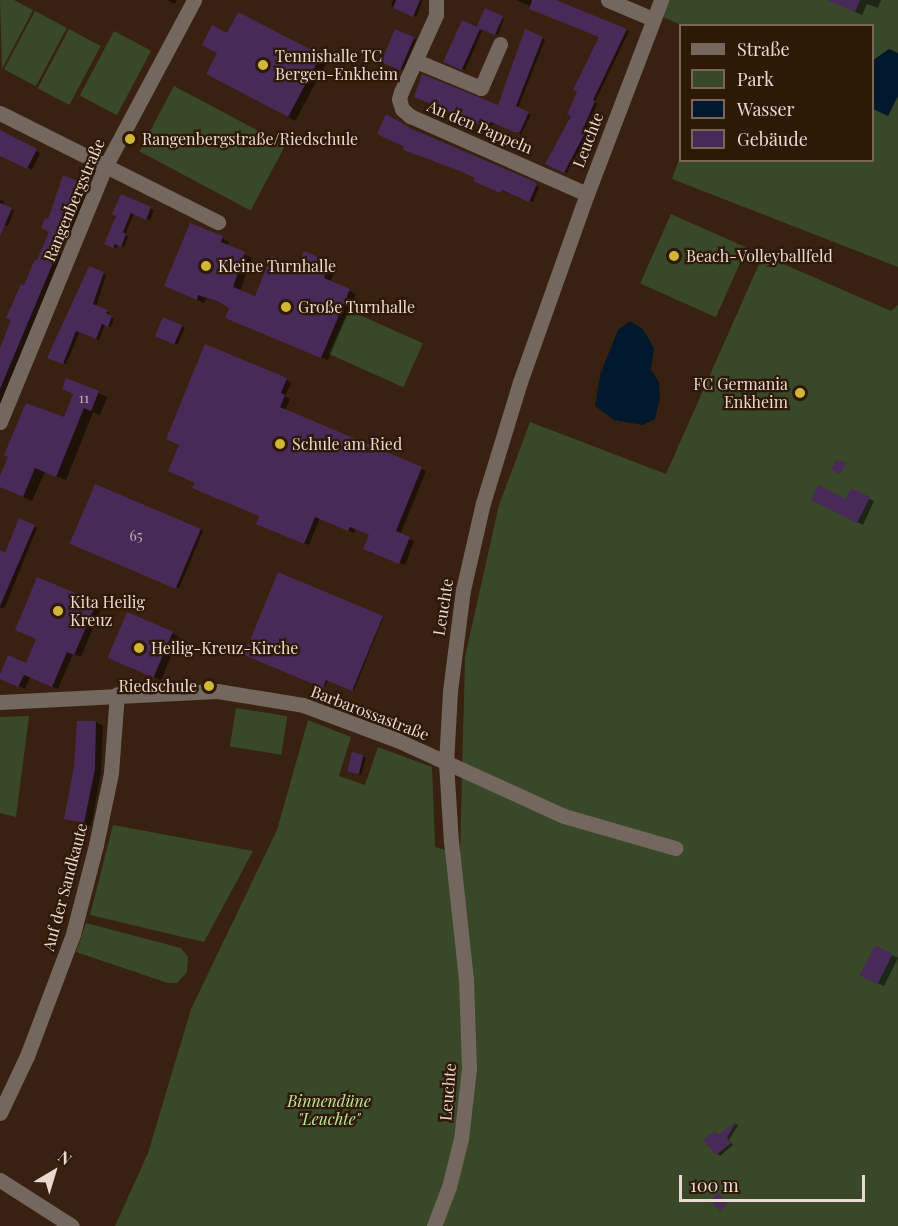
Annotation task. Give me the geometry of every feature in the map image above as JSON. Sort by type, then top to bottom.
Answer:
[{"type":"street","name":"Rangenbergstraße","points":[[0,422],[106,165],[194,0]]},
{"type":"street","name":"An den Pappeln","points":[[436,0],[436,15],[399,99],[405,113],[587,194]]},
{"type":"street","points":[[608,0],[653,19]]},
{"type":"street","name":"Leuchte","points":[[434,1226],[449,1187],[461,1138],[469,1069],[466,979],[451,842],[446,763],[456,633],[470,554],[513,403],[587,194],[661,0]]},
{"type":"street","points":[[416,61],[481,88],[500,44]]},
{"type":"street","points":[[0,113],[218,222]]},
{"type":"street","name":"Barbarossastraße","points":[[0,702],[117,694],[217,691],[303,705],[398,741],[564,816],[675,848]]},
{"type":"street","name":"Auf der Sandkaute","points":[[0,1113],[27,1056],[73,934],[111,773],[117,694]]},
{"type":"street","points":[[0,1180],[72,1226]]},
{"type":"green space","points":[[0,0],[14,0],[33,10],[2,69]]},
{"type":"green space","points":[[669,0],[898,0],[898,267],[672,179],[679,160],[679,162],[874,162],[874,24],[679,24],[661,16]]},
{"type":"green space","points":[[35,11],[67,28],[36,86],[4,69]]},
{"type":"green space","points":[[69,29],[101,46],[69,105],[38,88]]},
{"type":"green space","points":[[114,31],[151,51],[117,115],[80,95]]},
{"type":"green space","points":[[174,86],[285,145],[251,210],[139,151]]},
{"type":"green space","points":[[671,214],[747,248],[716,317],[640,283]]},
{"type":"green space","name":"Binnendüne \"Leuchte\"","points":[[763,255],[891,311],[898,305],[898,1226],[115,1226],[148,1153],[191,1009],[277,830],[308,720],[351,737],[339,776],[365,785],[378,747],[432,767],[435,847],[460,854],[465,657],[499,505],[530,422],[666,474]]},
{"type":"green space","points":[[348,310],[423,343],[403,387],[328,354]]},
{"type":"green space","points":[[236,708],[287,716],[281,755],[230,747]]},
{"type":"green space","points":[[29,716],[16,817],[0,813],[0,717]]},
{"type":"green space","points":[[113,825],[253,851],[204,942],[90,915]]},
{"type":"green space","points":[[86,923],[181,948],[188,957],[187,972],[177,983],[168,983],[76,952]]},
{"type":"water","points":[[889,49],[898,53],[898,96],[888,116],[874,109],[874,60]]},
{"type":"water","points":[[630,321],[643,329],[654,348],[651,370],[659,382],[660,397],[655,419],[643,425],[614,420],[595,406],[601,372],[618,330]]},
{"type":"building","points":[[396,0],[420,0],[413,17],[393,8]]},
{"type":"building","points":[[532,0],[556,0],[627,29],[593,100],[595,101],[583,129],[586,131],[564,173],[545,164],[571,116],[567,114],[577,92],[573,90],[599,37],[529,9]]},
{"type":"building","points":[[827,0],[860,0],[855,12]]},
{"type":"building","points":[[485,8],[503,16],[495,35],[476,27]]},
{"type":"building","name":"Tennishalle TC Bergen-Enkheim","points":[[238,12],[321,55],[288,117],[206,74],[217,53],[202,45],[212,25],[227,33]]},
{"type":"building","points":[[462,20],[480,28],[462,70],[443,62]]},
{"type":"building","points":[[395,29],[414,37],[400,70],[381,62]]},
{"type":"building","points":[[525,29],[543,37],[516,106],[529,112],[520,132],[517,133],[491,122],[486,127],[414,97],[422,74],[498,105]]},
{"type":"building","points":[[386,114],[412,129],[533,181],[537,184],[529,202],[502,190],[500,193],[473,181],[475,178],[460,171],[403,150],[404,147],[377,134]]},
{"type":"building","points":[[0,130],[37,149],[27,169],[0,156]]},
{"type":"building","points":[[63,175],[83,183],[64,229],[62,228],[52,248],[58,251],[0,389],[0,348],[11,320],[6,318],[49,232],[41,228],[45,218],[48,219]]},
{"type":"building","points":[[121,194],[151,207],[146,220],[131,213],[123,232],[126,234],[121,247],[115,244],[113,248],[104,244],[116,216],[112,214]]},
{"type":"building","points":[[0,203],[12,208],[0,236]]},
{"type":"building","name":"Große Turnhalle","points":[[190,223],[223,236],[221,242],[245,252],[233,287],[255,296],[271,256],[297,267],[304,251],[330,262],[324,278],[350,289],[321,358],[225,318],[229,308],[219,302],[198,295],[197,300],[164,286]]},
{"type":"building","points":[[89,266],[104,272],[93,304],[108,310],[106,313],[112,316],[108,327],[102,324],[96,339],[76,331],[63,364],[47,358]]},
{"type":"building","points":[[163,317],[182,325],[174,345],[155,336]]},
{"type":"building","points":[[205,344],[287,378],[281,393],[285,395],[280,407],[422,467],[396,531],[410,537],[399,564],[363,549],[369,535],[350,527],[348,531],[315,517],[304,544],[256,524],[259,516],[192,488],[195,483],[168,471],[179,445],[166,439]]},
{"type":"building","points":[[66,378],[99,391],[91,411],[84,408],[56,477],[35,468],[23,497],[0,487],[0,476],[8,457],[4,455],[26,403],[64,417],[73,394],[62,389]]},
{"type":"building","points":[[836,460],[846,463],[840,474],[831,470]]},
{"type":"building","points":[[95,484],[201,529],[175,589],[70,544]]},
{"type":"building","points":[[818,485],[846,499],[851,488],[870,497],[857,523],[811,500]]},
{"type":"building","points":[[19,518],[35,525],[0,606],[0,550],[5,553]]},
{"type":"building","points":[[278,572],[383,616],[352,691],[326,680],[323,688],[244,655]]},
{"type":"building","name":"Kita Heilig Kreuz","points":[[37,577],[97,602],[74,655],[67,652],[52,687],[24,675],[18,687],[0,679],[0,674],[8,655],[26,663],[36,639],[15,630]]},
{"type":"building","name":"Heilig-Kreuz-Kirche","points":[[127,612],[173,632],[153,678],[107,658]]},
{"type":"building","points":[[77,721],[96,721],[95,769],[84,823],[64,819],[74,767]]},
{"type":"building","points":[[352,752],[364,755],[359,774],[347,771]]},
{"type":"building","points":[[875,945],[893,954],[877,984],[860,975]]},
{"type":"building","points":[[736,1122],[727,1138],[731,1143],[716,1155],[703,1140],[715,1131],[718,1135]]},
{"type":"building","points":[[718,1193],[728,1203],[720,1211],[710,1201]]},
{"type":"place","name":"Tennishalle TC Bergen-Enkheim","points":[[263,65]]},
{"type":"place","name":"Rangenbergstraße/Riedschule","points":[[130,139]]},
{"type":"place","name":"Beach-Volleyballfeld","points":[[674,256]]},
{"type":"place","name":"Kleine Turnhalle","points":[[206,266]]},
{"type":"place","name":"Große Turnhalle","points":[[286,307]]},
{"type":"place","name":"FC Germania Enkheim","points":[[800,393]]},
{"type":"place","name":"Schule am Ried","points":[[280,444]]},
{"type":"place","name":"Kita Heilig Kreuz","points":[[58,611]]},
{"type":"place","name":"Heilig-Kreuz-Kirche","points":[[139,648]]},
{"type":"place","name":"Riedschule","points":[[209,686]]}]
